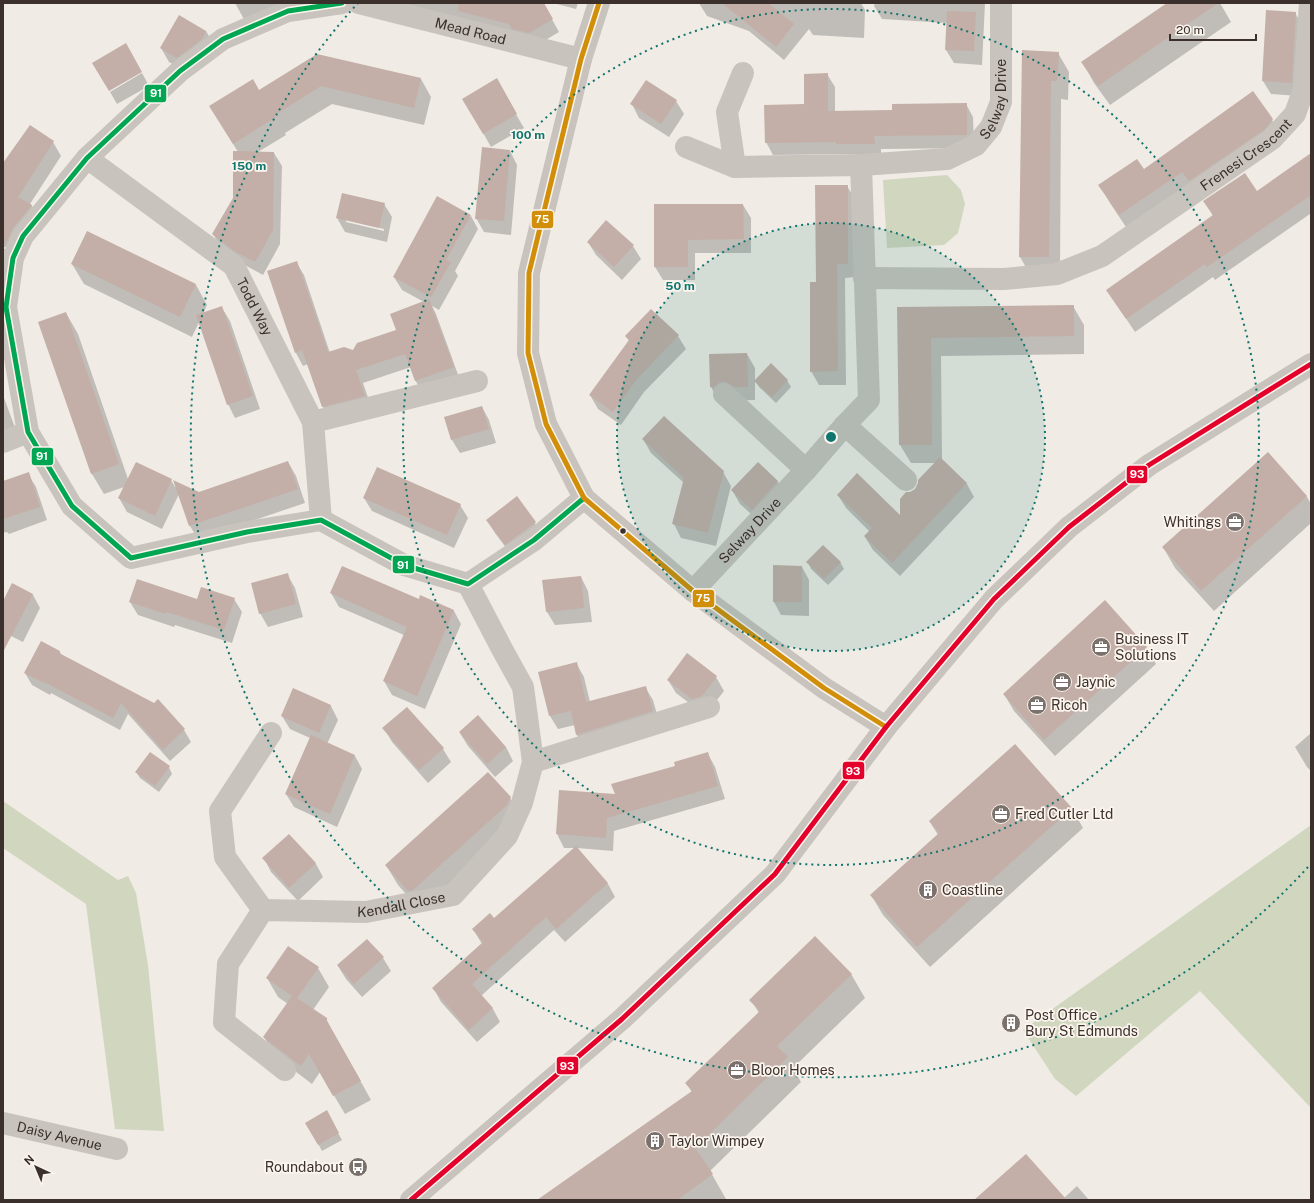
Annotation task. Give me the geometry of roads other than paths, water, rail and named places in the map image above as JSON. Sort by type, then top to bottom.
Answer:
[{"type":"street","points":[[342,3],[288,11],[223,39],[180,71],[87,158],[8,255],[6,307],[28,432],[72,506],[131,558],[247,532],[321,520],[404,565],[468,584],[534,540],[584,498]]},
{"type":"street","name":"Mead Road","points":[[359,3],[581,59]]},
{"type":"street","points":[[599,3],[581,59],[529,272],[528,353],[546,424],[584,498],[693,591],[824,688],[886,727]]},
{"type":"street","name":"Selway Drive","points":[[686,147],[735,167],[861,165],[948,159],[976,145],[991,127],[1001,102],[1001,3]]},
{"type":"street","name":"Frenesi Crescent","points":[[864,278],[1004,279],[1057,274],[1102,256],[1272,139],[1295,114],[1304,89],[1310,3]]},
{"type":"street","points":[[735,167],[726,112],[743,73]]},
{"type":"street","name":"Todd Way","points":[[87,158],[234,266],[313,422],[321,520]]},
{"type":"street","name":"Selway Drive","points":[[693,591],[806,470],[868,400],[861,165]]},
{"type":"street","points":[[411,1200],[622,1019],[775,874],[886,727],[994,599],[1069,527],[1149,465],[1311,364]]},
{"type":"street","points":[[313,422],[476,380]]},
{"type":"street","points":[[724,394],[806,470]]},
{"type":"street","points":[[845,425],[906,480]]},
{"type":"street","points":[[3,442],[28,432]]},
{"type":"street","name":"Kendall Close","points":[[263,910],[366,912],[453,895],[507,836],[522,803],[533,762],[523,687],[468,584]]},
{"type":"street","points":[[533,762],[708,707]]},
{"type":"street","points":[[272,733],[220,811],[225,857],[263,910],[228,964],[224,1022],[285,1070]]},
{"type":"street","name":"Daisy Avenue","points":[[3,1123],[117,1149]]},
{"type":"place","name":"Whitings","points":[[1235,522]]},
{"type":"place","name":"Business IT Solutions","points":[[1101,647]]},
{"type":"place","name":"Jaynic","points":[[1062,682]]},
{"type":"place","name":"Ricoh","points":[[1037,705]]},
{"type":"place","name":"Fred Cutler Ltd","points":[[1001,814]]},
{"type":"place","name":"Coastline","points":[[928,890]]},
{"type":"place","name":"Post Office Bury St Edmunds","points":[[1011,1023]]},
{"type":"place","name":"Bloor Homes","points":[[737,1070]]},
{"type":"place","name":"Taylor Wimpey","points":[[655,1141]]},
{"type":"place","name":"Roundabout","points":[[358,1167]]}]
